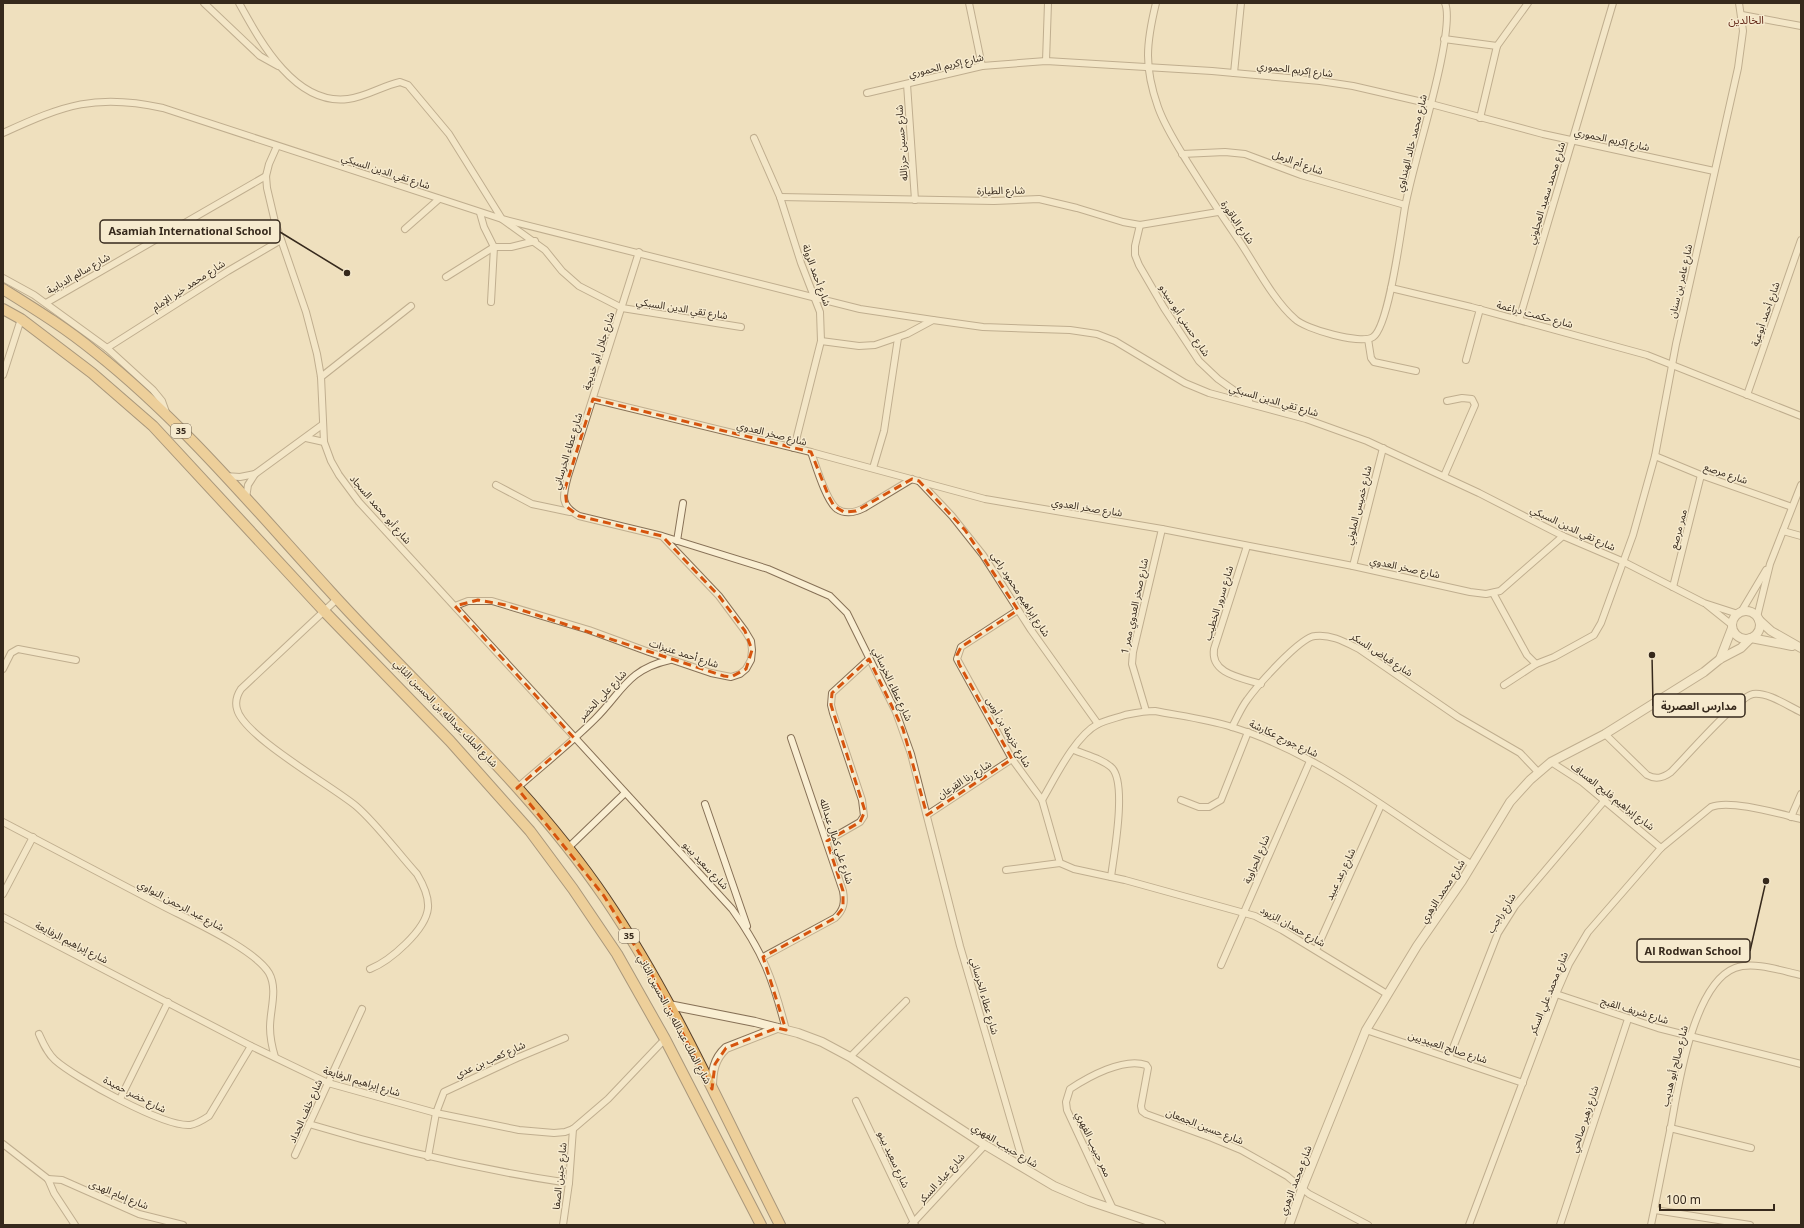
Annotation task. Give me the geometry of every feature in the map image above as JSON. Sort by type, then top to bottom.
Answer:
[{"type":"highway","name":"شارع الملك عبدالله بن الحسين الثاني","points":[[3,289],[43,314],[93,350],[167,416],[225,476],[420,688],[491,757],[568,848],[608,903],[646,964],[669,1005],[780,1225]]},
{"type":"highway","name":"شارع الملك عبدالله بن الحسين الثاني","points":[[3,308],[22,319],[92,373],[153,426],[324,611],[450,741],[530,831],[596,921],[665,1039],[761,1225]]},
{"type":"street","points":[[204,3],[260,56],[278,66],[315,94],[330,99],[356,98],[396,82],[408,85],[442,125],[502,219]]},
{"type":"street","points":[[239,3],[278,66]]},
{"type":"street","points":[[969,3],[982,66]]},
{"type":"street","points":[[1046,61],[1048,3]]},
{"type":"street","name":"شارع الباقورة","points":[[1156,3],[1148,38],[1148,68],[1158,109],[1182,154],[1218,212],[1282,305],[1295,320],[1317,330],[1368,339]]},
{"type":"street","points":[[1234,73],[1241,3]]},
{"type":"street","name":"شارع محمد خالد الهنداوي","points":[[1391,288],[1405,205],[1431,104],[1444,39],[1447,16],[1445,3]]},
{"type":"street","points":[[1480,118],[1497,46],[1528,3]]},
{"type":"street","name":"شارع محمد سعيد العجلوني","points":[[1519,320],[1613,3]]},
{"type":"street","name":"شارع عامر بن سنان","points":[[1504,685],[1536,664],[1554,657],[1594,635],[1601,623],[1624,562],[1655,456],[1672,364],[1742,48],[1742,15],[1740,3]]},
{"type":"street","points":[[1742,15],[1801,26]]},
{"type":"street","points":[[1444,39],[1497,46]]},
{"type":"street","name":"شارع إكريم الحموري","points":[[867,93],[982,66],[1046,61],[1234,73],[1334,83],[1431,104],[1572,141],[1714,171]]},
{"type":"street","name":"شارع حسين حرزالله","points":[[907,84],[915,200]]},
{"type":"street","name":"شارع تقي الدين السبكي","points":[[3,133],[67,106],[95,102],[114,102],[163,108],[480,213],[860,309],[983,328],[1070,330],[1097,334],[1115,341],[1185,383],[1209,393],[1324,424],[1383,448],[1444,476],[1562,536],[1624,562],[1704,603],[1739,613]]},
{"type":"street","name":"شارع أحمد الرولة","points":[[754,138],[780,197],[803,268],[820,312],[821,341],[794,448]]},
{"type":"street","name":"شارع أبو محمد السجاد","points":[[277,146],[269,164],[266,176],[270,203],[306,312],[322,377],[322,426],[324,442],[331,461],[349,490],[531,688],[574,738]]},
{"type":"street","name":"شارع أم الرمل","points":[[1182,154],[1225,152],[1245,154],[1301,175],[1405,205]]},
{"type":"street","name":"شارع سالم الدبايبة","points":[[46,303],[266,176]]},
{"type":"street","name":"شارع الطيارة","points":[[780,197],[915,200],[1046,200],[1123,222],[1140,225],[1218,212]]},
{"type":"street","points":[[405,229],[439,199]]},
{"type":"street","points":[[480,213],[484,227],[494,247],[491,302]]},
{"type":"street","name":"شارع تقي الدين السبكي","points":[[502,219],[545,250],[562,271],[579,286],[622,308],[741,327]]},
{"type":"street","name":"شارع حسني أبو سيدو","points":[[1140,225],[1135,246],[1139,265],[1183,339],[1208,370],[1254,404]]},
{"type":"street","name":"شارع محمد خير الإمام","points":[[107,348],[228,271],[281,240]]},
{"type":"street","name":"شارع أحمد أبوعية","points":[[1747,395],[1801,240]]},
{"type":"street","points":[[446,277],[494,247],[511,247],[535,242]]},
{"type":"street","name":"شارع جلال أبو خديجة","points":[[593,399],[639,252]]},
{"type":"street","points":[[3,278],[46,303],[107,348],[158,396],[167,416]]},
{"type":"street","points":[[1391,288],[1378,332],[1368,339],[1371,358],[1374,362],[1416,371]]},
{"type":"street","name":"شارع حكمت دراغمة","points":[[1391,288],[1480,309],[1647,354],[1801,416]]},
{"type":"street","points":[[322,377],[411,306]]},
{"type":"street","points":[[1466,360],[1480,309]]},
{"type":"street","points":[[3,374],[22,319]]},
{"type":"street","points":[[821,341],[867,346],[898,338],[933,320]]},
{"type":"street","points":[[873,468],[884,431],[898,338]]},
{"type":"street","points":[[1444,476],[1475,405],[1472,399],[1462,398],[1447,401]]},
{"type":"street","name":"شارع صخر العدوي","points":[[593,399],[811,452],[1001,502],[1162,529],[1353,566],[1470,592],[1493,593]]},
{"type":"street","name":"شارع عطاء الخرساني","points":[[593,399],[565,489],[564,503],[570,512],[579,516],[662,536],[768,569],[830,596],[847,613],[901,723],[911,754],[962,953],[1025,1169]]},
{"type":"street","points":[[225,476],[240,477],[254,474],[322,426]]},
{"type":"street","points":[[306,438],[324,442]]},
{"type":"street","name":"شارع خميس الملوني","points":[[1353,566],[1383,448]]},
{"type":"street","points":[[811,452],[829,497],[834,506],[844,512],[856,511],[864,508],[916,480]]},
{"type":"street","name":"شارع مرصع","points":[[1655,456],[1701,475],[1792,507]]},
{"type":"street","points":[[246,499],[248,486],[254,474]]},
{"type":"street","name":"ممر مرصع","points":[[1673,587],[1701,475]]},
{"type":"street","name":"شارع إبراهيم محمود راعي","points":[[916,480],[964,530],[983,555],[1018,610],[1098,724]]},
{"type":"street","points":[[496,485],[532,504],[570,512]]},
{"type":"street","points":[[1750,638],[1758,631],[1758,619],[1770,564],[1801,485]]},
{"type":"street","points":[[676,541],[683,503]]},
{"type":"street","name":"شارع صخر العدوي ممر 1","points":[[1146,711],[1132,664],[1142,611],[1162,529]]},
{"type":"street","points":[[1783,531],[1801,536]]},
{"type":"street","name":"شارع أحمد عنيزات","points":[[455,606],[468,600],[478,600],[506,605],[589,630],[711,673],[731,677],[746,669],[751,660],[752,650],[751,641],[745,631],[732,612],[662,536]]},
{"type":"street","points":[[1536,664],[1527,655],[1493,593],[1506,587],[1562,536]]},
{"type":"street","name":"شارع سرور الخطيب","points":[[1246,546],[1214,649],[1214,659],[1221,670],[1261,684]]},
{"type":"street","points":[[1770,564],[1733,621],[1732,627],[1738,637],[1799,648]]},
{"type":"street","points":[[337,599],[241,689],[237,695],[237,710],[246,723],[275,749],[358,807],[417,874],[422,883],[427,896],[428,906],[423,923],[415,934],[387,960],[370,969]]},
{"type":"street","name":"شارع تقي الدين السبكي","points":[[1704,603],[1732,627]]},
{"type":"street","name":"شارع خزيمة بن أوس","points":[[1018,610],[960,647],[957,655],[959,664],[1012,759],[1042,800],[1060,863]]},
{"type":"street","points":[[1739,613],[1750,612],[1771,631],[1799,648]]},
{"type":"street","name":"شارع محمد الزهري","points":[[1720,659],[1732,627]]},
{"type":"street","name":"شارع فياض السكر","points":[[1232,727],[1247,700],[1296,646],[1305,639],[1314,636],[1334,637],[1359,649],[1458,716],[1520,753],[1538,772]]},
{"type":"street","name":"شارع محمد الزهري","points":[[1289,1225],[1366,1030],[1387,994],[1472,864],[1510,802],[1538,772],[1551,762],[1605,734],[1704,672],[1720,659],[1741,648],[1750,638]]},
{"type":"street","points":[[3,669],[11,653],[18,649],[25,649],[76,660]]},
{"type":"street","points":[[826,841],[860,822],[864,816],[862,800],[831,700],[833,692],[870,659]]},
{"type":"street","name":"شارع علي الخضر","points":[[517,788],[595,719],[631,678],[653,664],[672,660]]},
{"type":"street","points":[[1605,734],[1643,772],[1653,778],[1659,778],[1672,772],[1735,706],[1752,694],[1761,695],[1801,712]]},
{"type":"street","name":"شارع جورج عكارشة","points":[[1042,800],[1082,738],[1098,724],[1146,711],[1191,717],[1248,732],[1310,761],[1336,775],[1472,864]]},
{"type":"street","points":[[1182,800],[1199,807],[1209,807],[1221,800],[1248,732]]},
{"type":"street","name":"شارع سعيد بينو","points":[[574,738],[716,890],[750,933],[763,957],[776,991],[786,1030]]},
{"type":"street","name":"شارع علي كمال عبدالله","points":[[763,957],[816,929],[841,913],[844,900],[843,891],[791,738]]},
{"type":"street","points":[[1006,870],[1060,863],[1074,869],[1111,877],[1120,800],[1120,784],[1118,776],[1112,768],[1101,761],[1074,750]]},
{"type":"street","name":"شارع رنا القرعان","points":[[927,815],[1012,759]]},
{"type":"street","name":"شارع الحراوية","points":[[1221,964],[1310,761]]},
{"type":"street","name":"شارع إبراهيم فليح العساف","points":[[1551,762],[1582,782],[1661,848]]},
{"type":"street","points":[[568,848],[625,793]]},
{"type":"street","points":[[1791,817],[1801,794]]},
{"type":"street","name":"شارع راجب","points":[[1449,1058],[1498,933],[1515,906],[1605,800]]},
{"type":"street","points":[[705,804],[750,933]]},
{"type":"street","name":"شارع محمد علي السكر","points":[[1469,1225],[1556,994],[1569,964],[1588,932],[1661,848],[1699,816],[1719,804],[1732,804],[1801,819]]},
{"type":"street","name":"شارع رعد عبيد","points":[[1316,950],[1381,805]]},
{"type":"street","name":"شارع عبد الرحمن النواوي","points":[[3,822],[247,951],[260,962],[269,974],[273,984],[270,1026],[271,1041],[275,1057]]},
{"type":"street","points":[[3,894],[32,837]]},
{"type":"street","name":"شارع حمدان الزيود","points":[[1111,877],[1218,907],[1245,912],[1270,923],[1387,994]]},
{"type":"street","name":"شارع إبراهيم الرفايعة","points":[[3,917],[251,1046],[328,1083],[436,1113],[539,1133],[565,1132],[573,1129],[603,1104],[665,1039]]},
{"type":"street","name":"شارع صالح أبو هديب","points":[[1651,1225],[1690,1036],[1697,1018],[1713,987],[1719,978],[1734,968],[1743,966],[1754,966],[1801,975]]},
{"type":"street","name":"شارع شريف القبج","points":[[1556,994],[1628,1019],[1801,1064]]},
{"type":"street","points":[[850,1057],[906,1001]]},
{"type":"street","points":[[120,1099],[168,1002]]},
{"type":"street","name":"شارع حبيب الفهري","points":[[669,1005],[786,1030],[822,1042],[850,1057],[985,1145],[1025,1169],[1072,1194],[1113,1210],[1161,1225]]},
{"type":"street","name":"شارع خلف الحداد","points":[[295,1155],[362,1009]]},
{"type":"street","name":"شارع زهير صالحي","points":[[1560,1225],[1628,1019]]},
{"type":"street","points":[[712,1089],[715,1064],[719,1054],[726,1048],[777,1028]]},
{"type":"street","name":"شارع صالح العبيديين","points":[[1366,1030],[1523,1083]]},
{"type":"street","name":"شارع خضر حميدة","points":[[39,1034],[45,1047],[54,1059],[66,1069],[120,1099],[163,1120],[178,1124],[190,1125],[200,1122],[209,1116],[251,1046]]},
{"type":"street","name":"شارع كعب بن عدي","points":[[428,1157],[436,1113],[441,1096],[447,1089],[565,1038]]},
{"type":"street","name":"شارع حسين الجمعان","points":[[1141,1063],[1146,1065],[1148,1068],[1141,1106],[1142,1111],[1146,1114],[1241,1150],[1287,1176],[1308,1194],[1368,1225]]},
{"type":"street","name":"ممر حبيب الفهري","points":[[1113,1210],[1067,1110],[1066,1102],[1070,1089],[1094,1075],[1124,1065],[1141,1063]]},
{"type":"street","name":"شارع سعيد بينو","points":[[856,1101],[913,1224]]},
{"type":"street","points":[[310,1124],[365,1141],[428,1157],[512,1175],[569,1183]]},
{"type":"street","points":[[1670,1128],[1751,1148]]},
{"type":"street","name":"شارع جنين الصفا","points":[[563,1225],[569,1183],[573,1129]]},
{"type":"street","points":[[3,1144],[48,1179],[54,1192],[76,1225]]},
{"type":"street","name":"شارع عياد السكر","points":[[913,1224],[985,1145]]},
{"type":"street","name":"شارع إمام الهدى","points":[[48,1179],[62,1180],[139,1214],[183,1225]]},
{"type":"street","points":[[1654,1210],[1750,1225]]},
{"type":"highlighted area","points":[[593,399],[811,452],[829,497],[834,506],[844,512],[856,511],[912,479],[919,481],[965,530],[1018,610],[961,647],[957,655],[959,664],[1012,759],[927,815],[903,729],[869,659],[832,693],[831,705],[865,811],[860,822],[827,841],[843,891],[843,908],[835,918],[763,957],[786,1030],[777,1028],[726,1048],[715,1064],[712,1089],[646,964],[604,896],[517,788],[574,738],[455,606],[478,600],[506,605],[724,676],[731,677],[746,669],[752,650],[745,631],[719,596],[662,536],[579,516],[567,507],[565,489]]},
{"type":"place","name":"Asamiah International School","points":[[347,273]]},
{"type":"place","name":"مدارس العصرية","points":[[1652,655]]},
{"type":"place","name":"Al Rodwan School","points":[[1766,881]]},
{"type":"district","name":"الخالدين","points":[[1746,20]]}]
